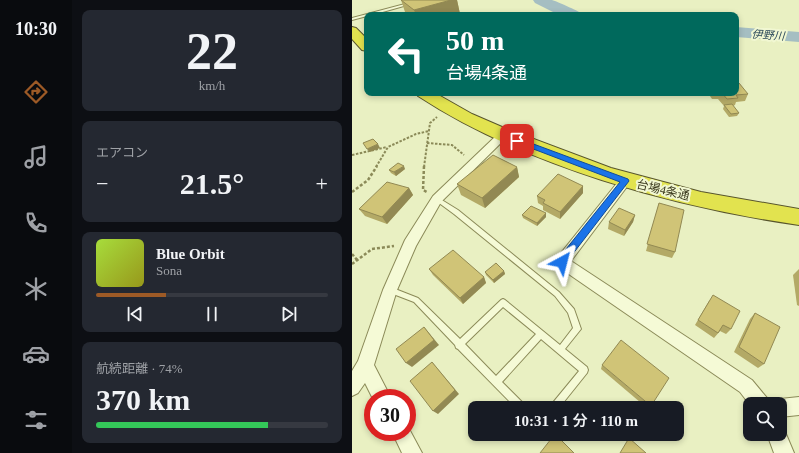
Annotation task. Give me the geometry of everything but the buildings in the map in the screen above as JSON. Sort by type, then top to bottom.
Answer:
[{"type":"highway","points":[[352,31],[364,43]]},
{"type":"highway","name":"台場4条通","points":[[428,96],[446,108],[503,135],[625,181],[756,212],[799,217]]},
{"type":"street","points":[[352,387],[364,366],[390,290],[410,244],[437,199],[503,135]]},
{"type":"street","points":[[625,181],[562,262],[746,386],[755,397]]},
{"type":"street","points":[[364,366],[377,389]]},
{"type":"street","points":[[787,407],[799,406]]},
{"type":"street","points":[[406,441],[412,453]]},
{"type":"street","points":[[779,441],[784,453]]},
{"type":"lane","points":[[379,12],[423,0]]},
{"type":"lane","points":[[352,19],[364,16]]},
{"type":"lane","points":[[437,199],[456,212],[557,294],[571,311],[577,329],[560,350]]},
{"type":"lane","points":[[390,290],[416,300],[515,401]]},
{"type":"lane","points":[[459,345],[503,302],[584,370],[560,401]]},
{"type":"lane","points":[[496,382],[541,334]]},
{"type":"path","points":[[437,199],[423,190],[422,177],[430,123],[446,108]]},
{"type":"path","points":[[352,155],[388,147],[416,134],[429,131]]},
{"type":"path","points":[[427,143],[452,145],[474,163]]},
{"type":"path","points":[[352,192],[368,180],[388,147]]},
{"type":"path","points":[[352,264],[358,261],[372,248],[410,244]]},
{"type":"path","points":[[352,254],[358,261]]},
{"type":"waterway","name":"伊野川","points":[[540,0],[566,12]]},
{"type":"waterway","name":"伊野川","points":[[739,32],[799,37]]},
{"type":"route","points":[[517,141],[625,181],[562,262]]}]
